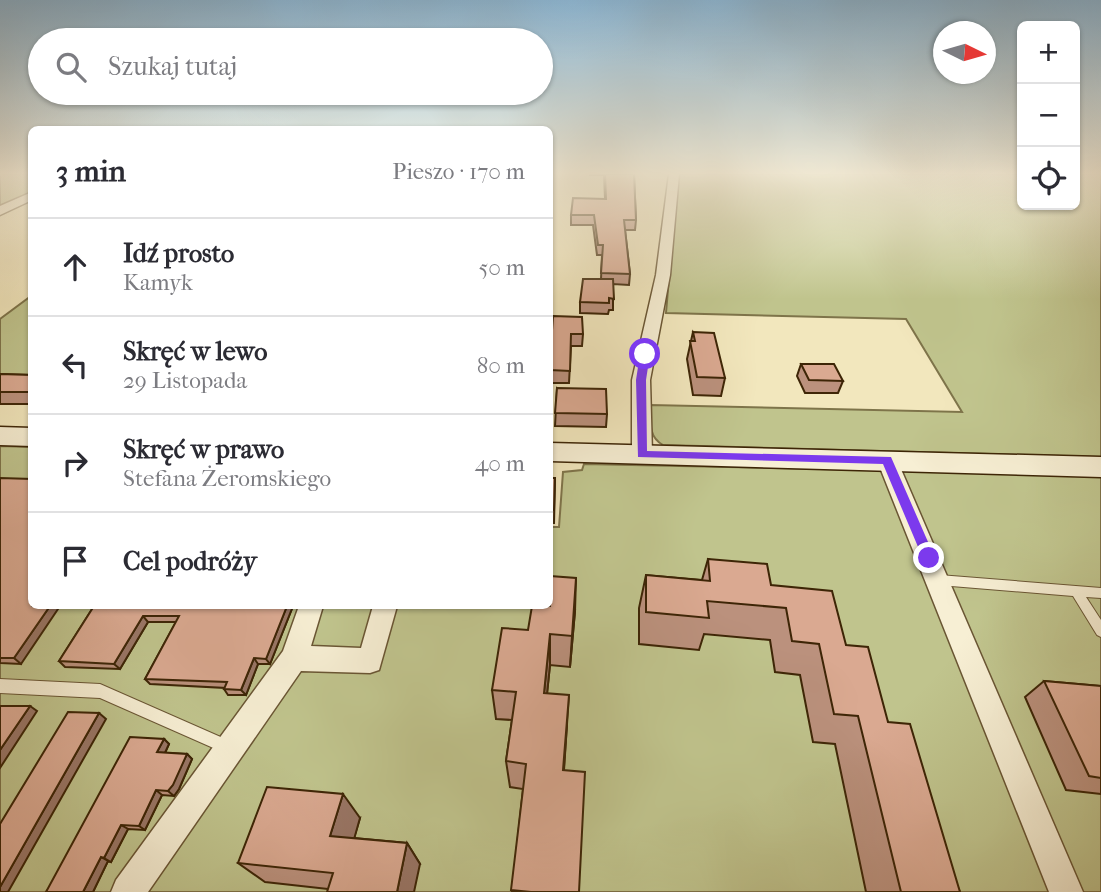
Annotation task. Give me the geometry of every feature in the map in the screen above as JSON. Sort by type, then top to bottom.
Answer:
[{"type":"street","points":[[642,454],[641,380],[663,275],[669,216]]},
{"type":"street","points":[[0,436],[28,437]]},
{"type":"street","points":[[553,452],[1101,467]]},
{"type":"street","points":[[887,460],[1066,892]]},
{"type":"street","points":[[128,892],[295,658],[311,609]]},
{"type":"street","points":[[295,658],[370,661],[383,609]]},
{"type":"lane","points":[[938,580],[1101,593]]},
{"type":"lane","points":[[1076,591],[1101,631]]},
{"type":"lane","points":[[0,686],[100,691],[231,748]]},
{"type":"green space","points":[[674,216],[1101,216],[1101,457],[663,445],[654,437],[651,405],[962,412],[906,319],[666,313]]},
{"type":"green space","points":[[28,298],[28,378],[0,377],[0,319]]},
{"type":"green space","points":[[0,446],[28,447],[28,609],[553,609],[553,527],[559,527],[563,472],[582,470],[584,464],[1101,475],[1101,892],[0,892]]},
{"type":"building","points":[[594,216],[636,216],[636,220],[624,220],[630,274],[601,273],[603,245],[598,245]]},
{"type":"building","points":[[583,279],[613,279],[614,299],[609,298],[609,303],[580,302]]},
{"type":"building","points":[[553,316],[582,317],[583,334],[571,334],[570,371],[553,370]]},
{"type":"building","points":[[693,332],[714,333],[725,378],[697,377],[690,341],[695,341]]},
{"type":"building","points":[[801,364],[834,364],[843,381],[809,380]]},
{"type":"building","points":[[0,374],[28,375],[28,392],[0,392]]},
{"type":"building","points":[[557,388],[606,389],[607,414],[555,413]]},
{"type":"building","points":[[0,478],[28,479],[28,609],[48,609],[14,658],[0,658]]},
{"type":"building","points":[[553,478],[555,478],[554,510]]},
{"type":"building","points":[[708,559],[767,564],[771,585],[832,591],[846,645],[868,647],[888,722],[910,724],[960,892],[901,892],[858,716],[834,714],[819,644],[792,641],[786,608],[707,601],[709,618],[646,612],[646,575],[710,581]]},
{"type":"building","points":[[553,576],[576,578],[572,636],[550,634],[544,693],[569,695],[563,770],[585,772],[579,892],[511,890],[526,764],[506,761],[516,692],[492,690],[502,628],[528,630],[532,609],[553,609]]},
{"type":"building","points":[[92,609],[286,609],[266,659],[254,658],[241,690],[224,689],[227,682],[145,679],[179,616],[143,616],[114,664],[59,661]]},
{"type":"building","points":[[1044,681],[1101,686],[1101,778],[1089,776]]},
{"type":"building","points":[[0,706],[30,706],[0,750]]},
{"type":"building","points":[[68,712],[99,713],[0,887],[0,824]]},
{"type":"building","points":[[130,737],[164,739],[157,752],[187,754],[173,785],[168,791],[156,790],[139,826],[121,825],[83,892],[46,892]]},
{"type":"building","points":[[267,787],[343,794],[330,836],[407,843],[397,892],[327,892],[333,873],[238,863]]},
{"type":"route","points":[[645,354],[641,380],[642,454],[887,460],[929,558]]}]
